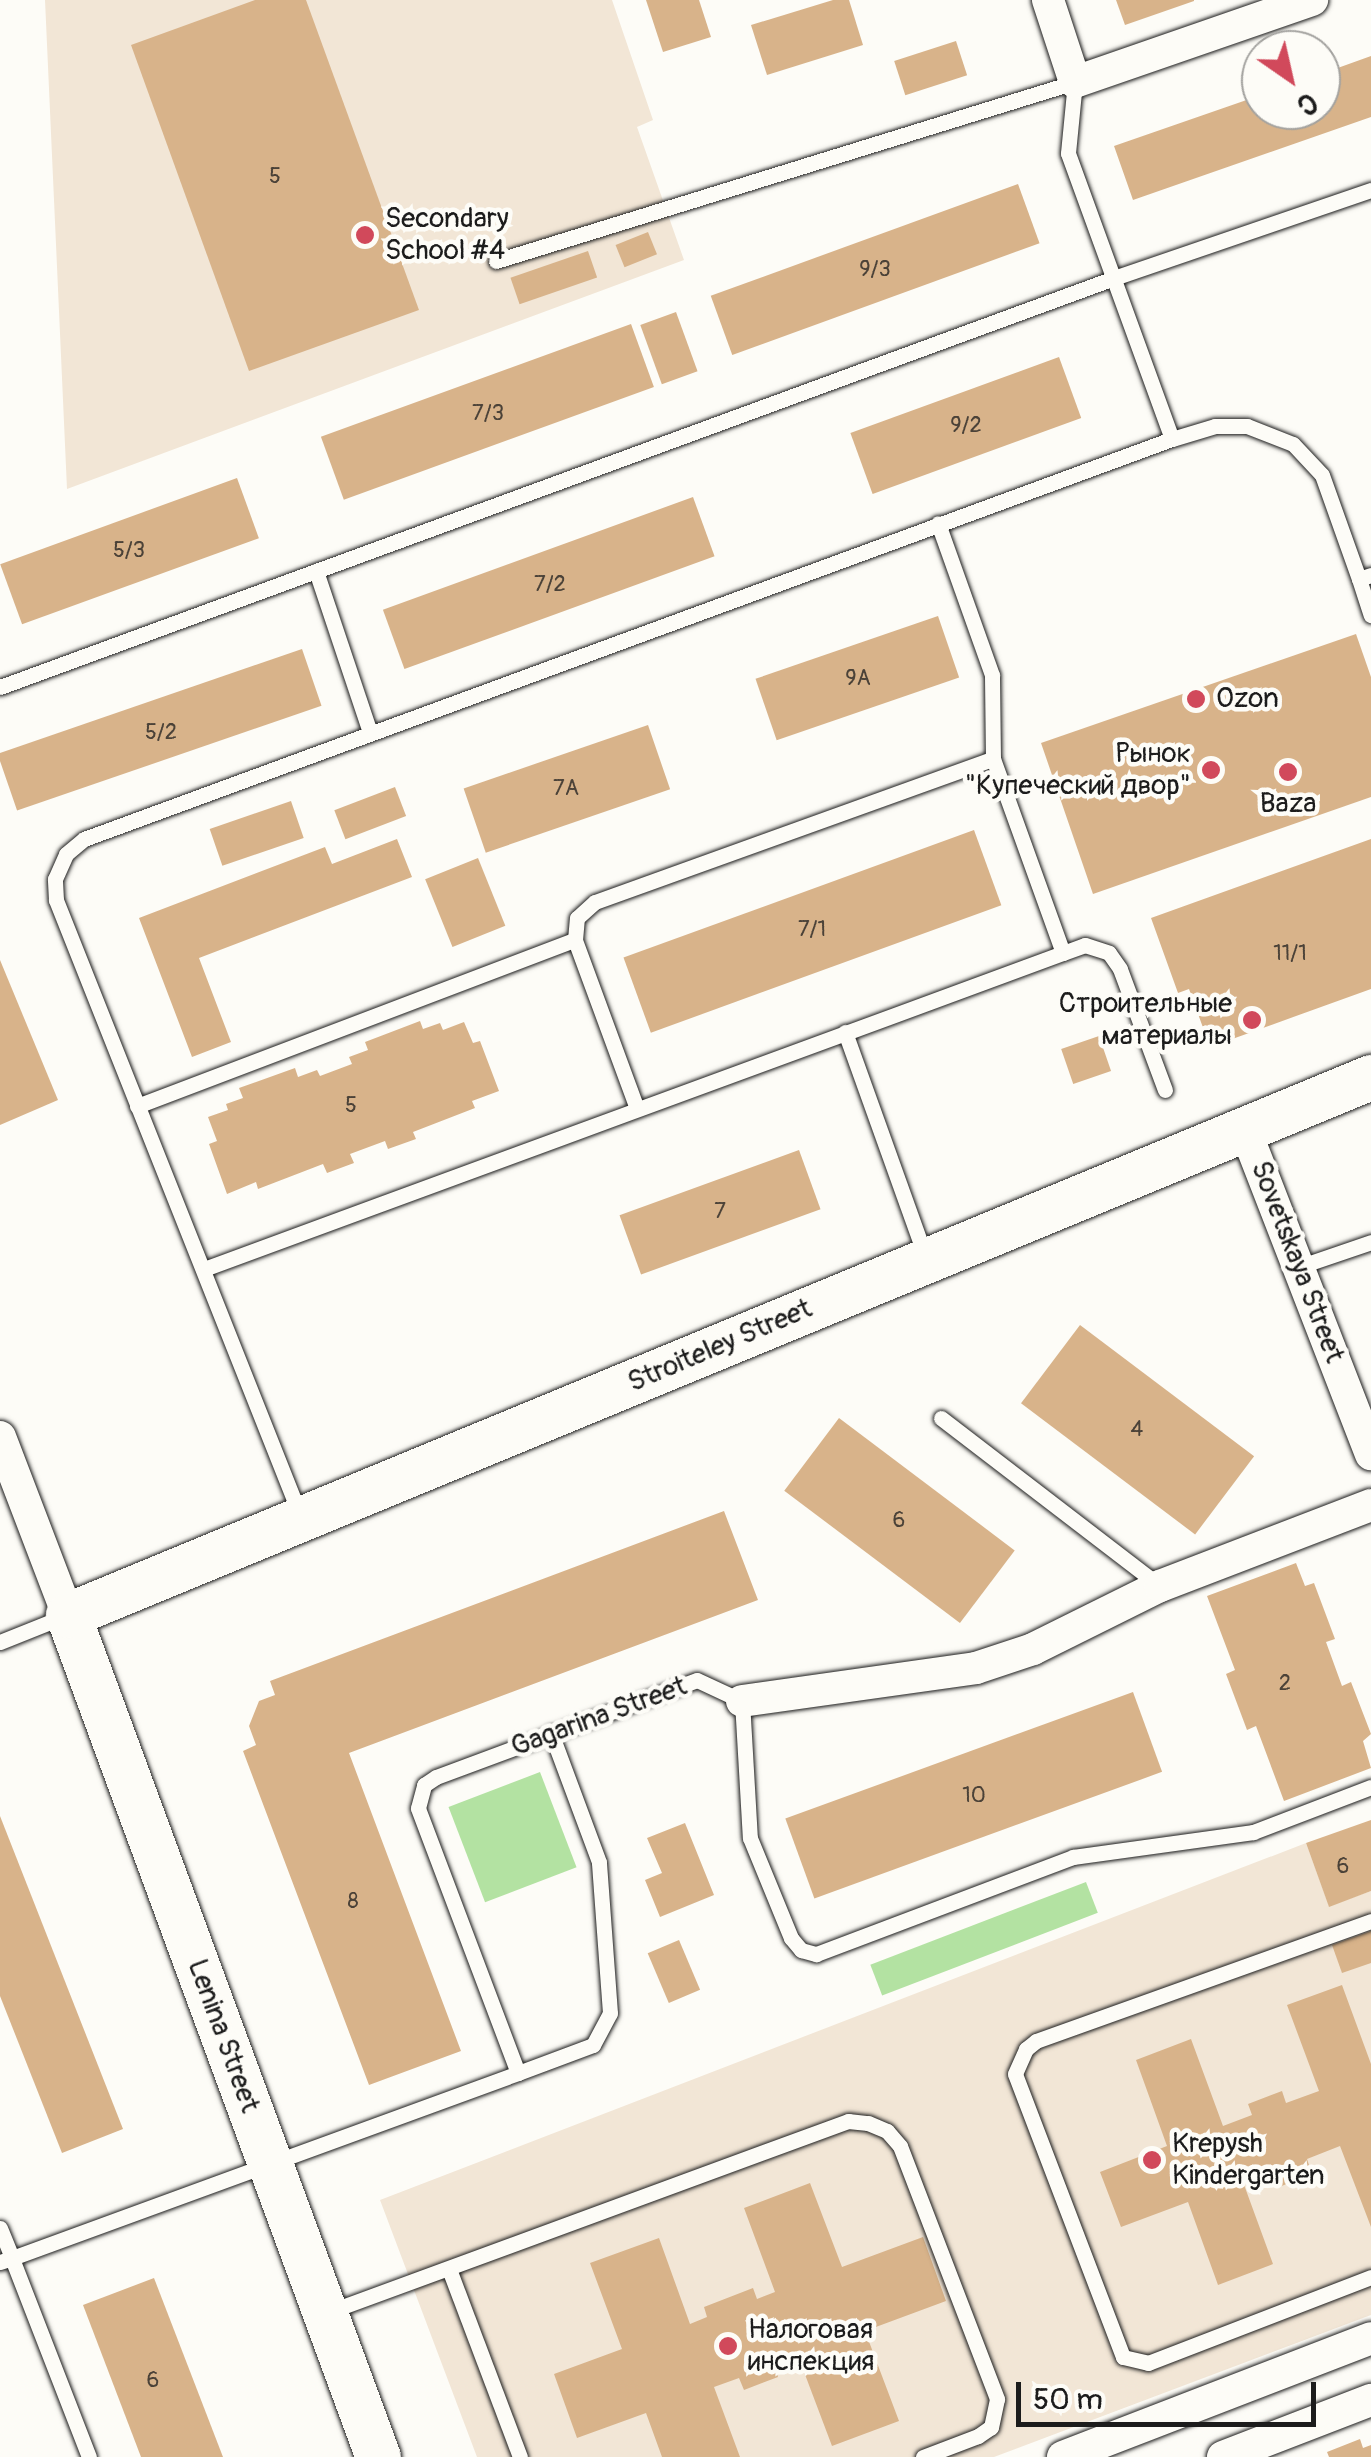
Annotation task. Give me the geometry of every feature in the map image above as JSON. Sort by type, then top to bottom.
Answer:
[{"type":"main road","name":"Stroiteley Street","points":[[68,1614],[1244,1126],[1371,1077]]},
{"type":"main road","name":"Lenina Street","points":[[68,1614],[378,2457]]},
{"type":"street","points":[[1048,0],[1074,82],[1255,9],[1312,0]]},
{"type":"street","name":"Sovetskaya Street","points":[[1244,1126],[1371,1454]]},
{"type":"street","points":[[0,1437],[68,1614]]},
{"type":"street","points":[[742,1701],[976,1668],[1033,1649],[1160,1586],[1371,1504]]},
{"type":"street","points":[[1063,2457],[1371,2338]]},
{"type":"street","points":[[1223,2457],[1371,2400]]},
{"type":"lane","points":[[496,261],[1074,82],[1068,153],[1172,439]]},
{"type":"lane","points":[[0,687],[1114,278],[1371,190]]},
{"type":"lane","points":[[301,1519],[56,900],[55,879],[66,854],[84,839],[370,732],[938,523],[1215,426],[1247,426],[1293,444],[1322,475],[1365,577],[1371,615]]},
{"type":"lane","points":[[938,523],[992,675],[993,759],[1063,953]]},
{"type":"lane","points":[[316,571],[370,732]]},
{"type":"lane","points":[[636,1106],[574,940],[577,918],[594,902],[993,759]]},
{"type":"lane","points":[[137,1106],[574,940]]},
{"type":"lane","points":[[204,1268],[636,1106],[1085,945],[1109,953],[1120,968],[1165,1090]]},
{"type":"lane","points":[[845,1032],[926,1260]]},
{"type":"lane","points":[[1301,1266],[1371,1242]]},
{"type":"lane","points":[[941,1418],[1160,1586]]},
{"type":"lane","points":[[0,1642],[68,1614]]},
{"type":"lane","name":"Gagarina Street","points":[[518,2073],[418,1808],[418,1796],[436,1777],[697,1680],[742,1701]]},
{"type":"lane","points":[[742,1701],[750,1838],[791,1938],[801,1950],[816,1954],[1073,1857],[1253,1832],[1371,1788]]},
{"type":"lane","points":[[6,2260],[593,2045],[610,2013],[599,1862],[551,1733]]},
{"type":"lane","points":[[1371,1922],[1036,2041],[1026,2049],[1015,2074],[1123,2357],[1148,2363],[1371,2277]]},
{"type":"lane","points":[[325,2314],[848,2122],[868,2123],[887,2131],[900,2146],[997,2399],[991,2426],[923,2457]]},
{"type":"lane","points":[[0,2228],[6,2260],[89,2457]]},
{"type":"lane","points":[[449,2269],[520,2457]]},
{"type":"shaded area","name":"Secondary School #4","points":[[45,0],[612,0],[653,120],[637,127],[684,260],[67,489]]},
{"type":"shaded area","points":[[1306,1843],[1329,1906],[1371,1891],[1371,2315],[994,2457],[477,2457],[380,2200]]},
{"type":"green space","points":[[540,1772],[577,1867],[485,1902],[449,1807]]},
{"type":"green space","points":[[1086,1882],[1098,1913],[882,1996],[870,1965]]},
{"type":"building","points":[[255,0],[306,0],[419,310],[249,371],[131,45]]},
{"type":"building","points":[[646,0],[699,0],[711,37],[663,52]]},
{"type":"building","points":[[833,0],[849,0],[863,45],[767,75],[751,25]]},
{"type":"building","points":[[1116,0],[1194,0],[1194,1],[1125,25]]},
{"type":"building","points":[[956,41],[967,75],[905,95],[894,61]]},
{"type":"building","points":[[1371,56],[1371,117],[1341,127],[1341,67]]},
{"type":"building","points":[[1241,102],[1241,130],[1334,130],[1133,200],[1114,146]]},
{"type":"building","points":[[1018,184],[1040,243],[732,355],[711,296]]},
{"type":"building","points":[[648,232],[657,254],[625,267],[616,245]]},
{"type":"building","points":[[588,251],[597,277],[520,304],[510,278]]},
{"type":"building","points":[[676,312],[698,371],[662,384],[640,325]]},
{"type":"building","points":[[631,324],[654,387],[344,500],[321,437]]},
{"type":"building","points":[[1059,357],[1081,418],[873,494],[850,433]]},
{"type":"building","points":[[237,478],[259,538],[22,624],[0,564]]},
{"type":"building","points":[[693,497],[715,556],[404,669],[383,610]]},
{"type":"building","points":[[938,616],[959,677],[777,740],[756,679]]},
{"type":"building","name":"Рынок \"Купеческий двор\"","points":[[1356,634],[1371,677],[1371,797],[1093,894],[1041,743]]},
{"type":"building","points":[[302,649],[322,706],[17,811],[0,753]]},
{"type":"building","points":[[648,725],[670,789],[486,853],[464,788]]},
{"type":"building","points":[[395,787],[406,816],[345,839],[334,810]]},
{"type":"building","points":[[291,801],[304,838],[222,866],[210,829]]},
{"type":"building","points":[[974,830],[1001,905],[651,1033],[623,958]]},
{"type":"building","points":[[397,839],[412,877],[199,958],[231,1042],[192,1057],[139,918],[325,847],[332,864]]},
{"type":"building","points":[[1371,839],[1371,989],[1210,1047],[1189,989],[1178,993],[1151,918]]},
{"type":"building","points":[[478,858],[505,926],[452,947],[425,879]]},
{"type":"building","points":[[0,960],[58,1100],[0,1125]]},
{"type":"building","points":[[420,1021],[423,1029],[440,1023],[443,1030],[464,1022],[473,1043],[480,1041],[499,1091],[472,1101],[475,1108],[413,1132],[416,1139],[388,1149],[385,1141],[350,1154],[354,1163],[327,1173],[323,1164],[258,1189],[256,1182],[227,1194],[209,1144],[217,1141],[208,1117],[228,1110],[226,1104],[243,1098],[239,1088],[295,1068],[298,1077],[317,1070],[320,1076],[352,1064],[349,1057],[368,1050],[365,1042]]},
{"type":"building","points":[[1099,1036],[1111,1071],[1073,1084],[1061,1049]]},
{"type":"building","points":[[799,1150],[821,1209],[641,1275],[620,1215]]},
{"type":"building","points":[[1080,1325],[1254,1456],[1195,1534],[1021,1403]]},
{"type":"building","points":[[839,1418],[1015,1550],[960,1623],[784,1491]]},
{"type":"building","points":[[724,1511],[758,1600],[349,1753],[461,2051],[369,2085],[243,1751],[256,1745],[249,1726],[259,1701],[275,1695],[270,1681]]},
{"type":"building","points":[[1296,1563],[1305,1586],[1314,1583],[1335,1639],[1326,1642],[1342,1686],[1351,1682],[1371,1734],[1363,1741],[1371,1768],[1284,1801],[1256,1726],[1247,1730],[1226,1674],[1235,1670],[1207,1596]]},
{"type":"building","points":[[1133,1692],[1162,1772],[814,1898],[785,1819]]},
{"type":"building","points":[[0,1816],[123,2129],[62,2153],[0,1996]]},
{"type":"building","points":[[1371,1820],[1371,1891],[1329,1907],[1306,1843]]},
{"type":"building","points":[[685,1823],[714,1895],[660,1917],[645,1880],[662,1873],[647,1838]]},
{"type":"building","points":[[1371,1931],[1371,1963],[1342,1973],[1332,1945]]},
{"type":"building","points":[[679,1940],[700,1990],[669,2003],[648,1953]]},
{"type":"building","points":[[1342,1985],[1371,2064],[1371,2227],[1340,2146],[1307,2159],[1312,2174],[1279,2187],[1273,2171],[1243,2182],[1273,2264],[1218,2285],[1188,2202],[1121,2227],[1100,2172],[1167,2146],[1136,2060],[1191,2039],[1223,2126],[1252,2115],[1248,2104],[1282,2091],[1286,2103],[1319,2091],[1287,2005]]},
{"type":"building","points":[[810,2183],[842,2267],[923,2237],[946,2301],[865,2331],[899,2421],[832,2446],[798,2356],[774,2365],[778,2377],[744,2390],[739,2378],[714,2387],[740,2457],[662,2457],[646,2413],[577,2438],[554,2374],[622,2349],[590,2263],[659,2238],[690,2324],[707,2317],[704,2307],[753,2288],[757,2299],[775,2292],[744,2208]]},
{"type":"building","points":[[154,2278],[223,2457],[141,2457],[83,2305]]},
{"type":"building","points":[[1360,2439],[1363,2448],[1371,2445],[1371,2457],[1329,2457],[1327,2452]]},
{"type":"place","name":"Secondary School #4","points":[[365,235]]},
{"type":"place","name":"Ozon","points":[[1196,699]]},
{"type":"place","name":"Рынок \"Купеческий двор\"","points":[[1211,770]]},
{"type":"place","name":"Baza","points":[[1288,772]]},
{"type":"place","name":"Строительные материалы","points":[[1252,1020]]},
{"type":"place","name":"Krepysh Kindergarten","points":[[1152,2160]]},
{"type":"place","name":"Налоговая инспекция","points":[[728,2346]]}]
